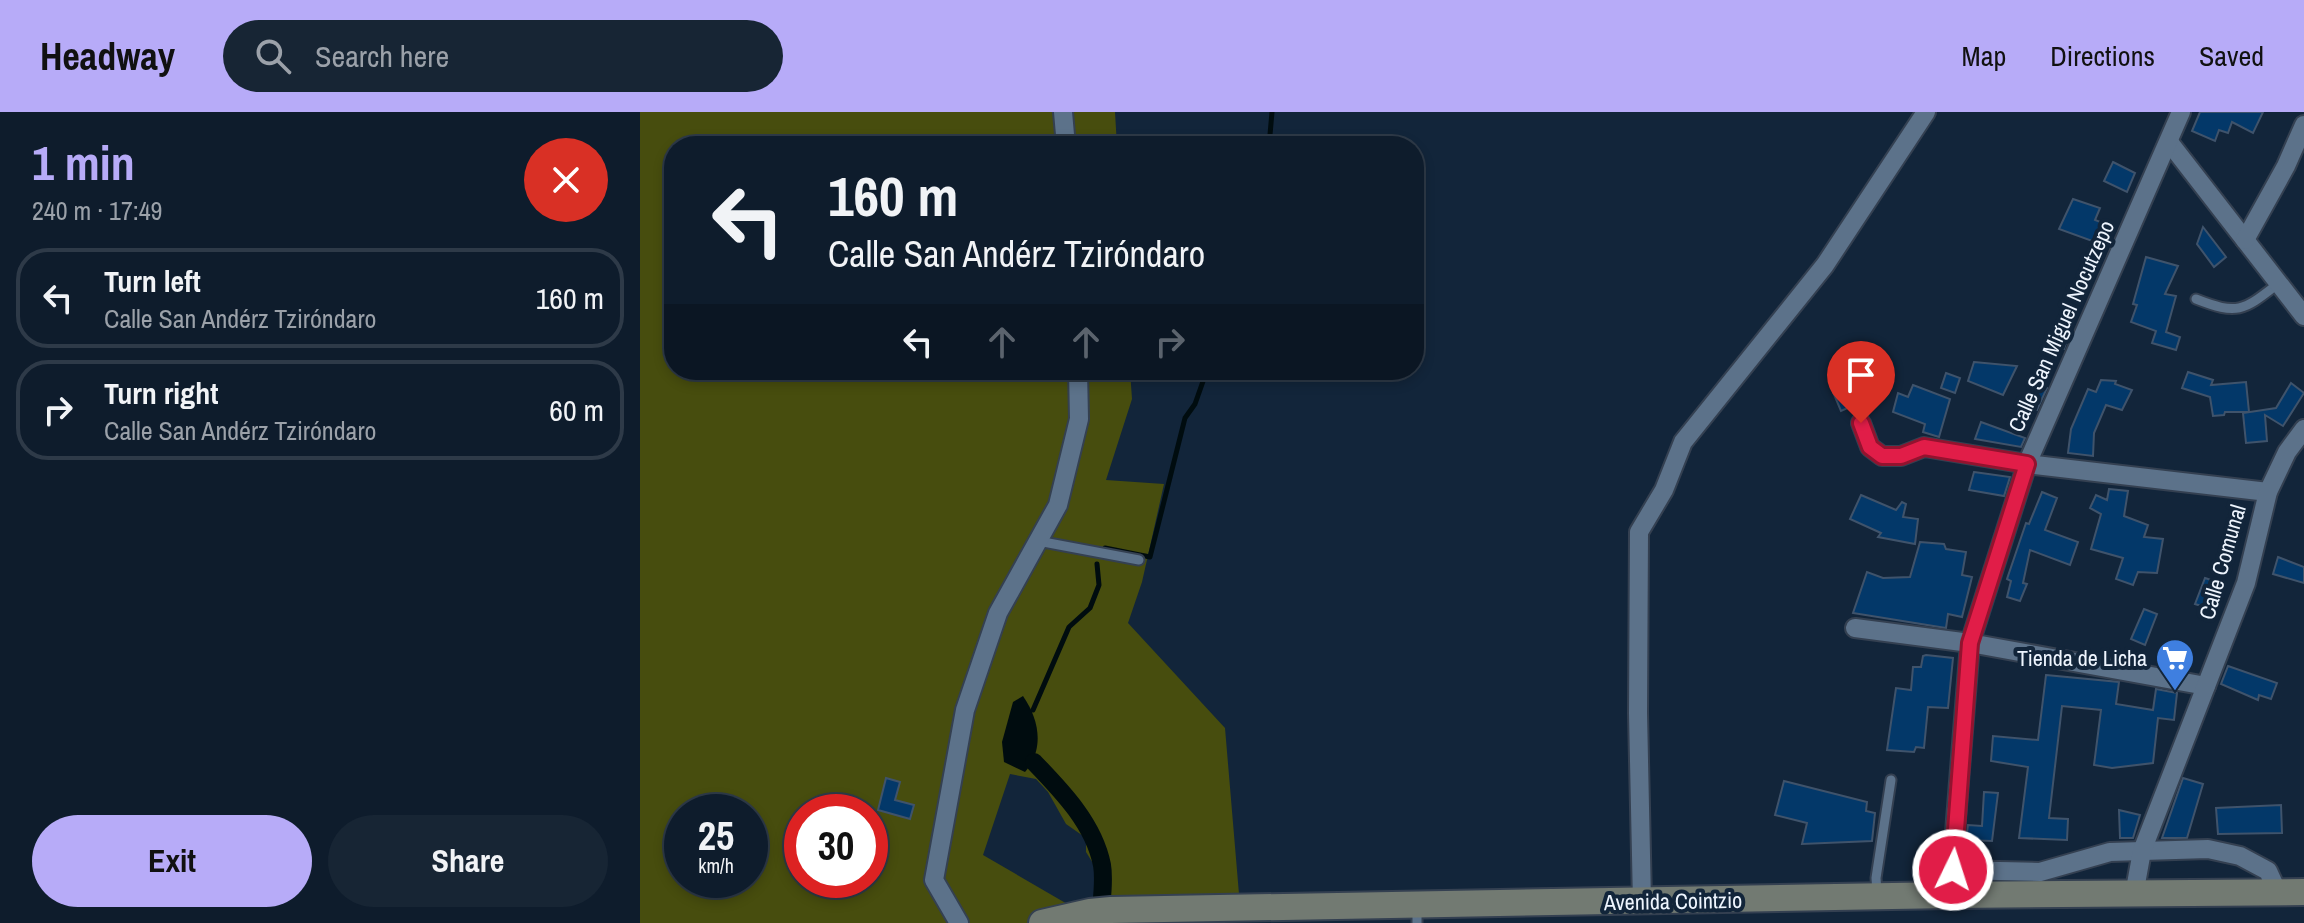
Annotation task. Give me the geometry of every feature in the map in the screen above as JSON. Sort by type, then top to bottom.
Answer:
[{"type":"main road","name":"Avenida Cointzio","points":[[1042,923],[1100,911],[1417,915],[1538,913],[1642,902],[1878,896],[1952,882],[2134,895],[2304,892]]},
{"type":"street","points":[[1063,112],[1065,136]]},
{"type":"street","points":[[1642,902],[1638,713],[1639,532],[1664,490],[1683,442],[1825,265],[1926,112]]},
{"type":"street","name":"Calle San Miguel Nocutzepo","points":[[1952,882],[1970,643],[2027,464],[2181,112]]},
{"type":"street","points":[[2245,240],[2286,166],[2304,125]]},
{"type":"street","points":[[2169,142],[2304,316]]},
{"type":"street","points":[[959,923],[934,880],[965,710],[998,613],[1058,505],[1079,419],[1078,380]]},
{"type":"street","points":[[1861,423],[1870,447],[1882,456],[1901,456],[1924,447],[2027,464],[2268,492]]},
{"type":"street","name":"Calle Comunal","points":[[2134,895],[2142,851],[2246,583],[2268,492],[2287,452],[2304,429]]},
{"type":"street","points":[[1855,628],[1970,643],[2206,686]]},
{"type":"street","points":[[1952,882],[2040,872],[2110,852],[2208,849],[2240,856],[2268,871],[2278,893]]},
{"type":"lane","points":[[2196,299],[2232,310],[2250,305],[2279,283]]},
{"type":"lane","points":[[1038,541],[1139,560]]},
{"type":"lane","points":[[1878,896],[1876,878],[1891,780]]},
{"type":"green space","points":[[640,112],[1115,112],[1116,136],[664,136],[664,380],[1131,380],[1132,399],[1106,480],[1164,484],[1142,582],[1128,623],[1225,728],[1239,894],[1094,899],[1096,868],[1086,852],[1086,838],[1066,824],[1048,792],[1036,779],[1010,774],[983,855],[1100,923],[640,923]]},
{"type":"shaded area","points":[[1023,696],[1033,714],[1038,734],[1035,754],[1025,772],[1004,762],[1002,742],[1013,702]]},
{"type":"building","points":[[2200,112],[2263,112],[2253,133],[2232,122],[2228,133],[2219,130],[2215,141],[2192,131]]},
{"type":"building","points":[[2113,162],[2135,173],[2127,192],[2104,181]]},
{"type":"building","points":[[2073,199],[2100,208],[2095,220],[2113,227],[2106,246],[2059,229]]},
{"type":"building","points":[[2203,227],[2226,257],[2214,267],[2197,244]]},
{"type":"building","points":[[2146,257],[2178,266],[2165,294],[2176,296],[2166,332],[2180,337],[2176,350],[2152,343],[2156,331],[2131,322]]},
{"type":"building","points":[[2059,322],[2072,324],[2064,349],[2050,347]]},
{"type":"building","points":[[1974,362],[2017,366],[2003,395],[1968,381]]},
{"type":"building","points":[[2188,372],[2213,380],[2211,385],[2246,382],[2249,412],[2225,412],[2224,415],[2213,416],[2210,397],[2182,388]]},
{"type":"building","points":[[1946,373],[1960,378],[1955,393],[1941,388]]},
{"type":"building","points":[[2101,380],[2116,381],[2115,384],[2132,390],[2122,410],[2106,405],[2094,433],[2093,456],[2068,453],[2071,429],[2088,389],[2096,392]]},
{"type":"building","points":[[1858,381],[1866,400],[1841,411],[1833,392]]},
{"type":"building","points":[[2291,383],[2304,393],[2283,426],[2265,415],[2267,441],[2246,443],[2243,413],[2276,408]]},
{"type":"building","points":[[2036,384],[2047,388],[2037,410],[2027,406]]},
{"type":"building","points":[[1913,385],[1950,399],[1939,437],[1923,432],[1925,424],[1893,412],[1898,393],[1908,397]]},
{"type":"building","points":[[1981,422],[2025,438],[2021,447],[1975,439]]},
{"type":"building","points":[[1974,472],[2010,477],[2004,496],[1969,490]]},
{"type":"building","points":[[2109,489],[2128,491],[2124,516],[2148,525],[2144,537],[2163,539],[2157,573],[2138,572],[2133,585],[2116,579],[2123,558],[2091,549],[2101,514],[2090,508],[2096,495],[2107,500]]},
{"type":"building","points":[[2042,492],[2057,498],[2045,530],[2078,542],[2070,565],[2030,550],[2023,583],[2027,584],[2020,601],[2007,597],[2011,581],[2007,579],[2026,523],[2029,524]]},
{"type":"building","points":[[1861,495],[1896,510],[1902,502],[1906,504],[1903,517],[1918,519],[1915,544],[1878,537],[1881,533],[1850,519]]},
{"type":"building","points":[[1920,542],[1944,544],[1946,549],[1966,552],[1962,575],[1972,577],[1962,617],[1948,614],[1946,628],[1853,613],[1867,572],[1883,578],[1910,577]]},
{"type":"building","points":[[2278,557],[2304,567],[2304,583],[2273,574]]},
{"type":"building","points":[[2205,578],[2226,585],[2218,611],[2195,604]]},
{"type":"building","points":[[2144,609],[2157,614],[2145,645],[2131,639]]},
{"type":"building","points":[[1926,655],[1953,658],[1948,708],[1928,707],[1924,748],[1916,747],[1914,752],[1887,750],[1896,688],[1911,690],[1913,667],[1921,667]]},
{"type":"building","points":[[2228,666],[2277,683],[2271,699],[2259,695],[2258,700],[2221,684]]},
{"type":"building","points":[[2046,675],[2119,682],[2116,704],[2153,710],[2156,689],[2177,693],[2174,720],[2158,718],[2153,763],[2112,768],[2094,765],[2101,710],[2062,706],[2049,818],[2068,819],[2067,840],[2019,838],[2028,767],[1991,761],[1993,736],[2038,740]]},
{"type":"building","points":[[886,778],[900,782],[895,800],[914,805],[910,819],[888,813],[888,794],[882,794]]},
{"type":"building","points":[[2183,778],[2203,784],[2187,838],[2162,838]]},
{"type":"building","points":[[1784,781],[1867,802],[1866,811],[1875,813],[1872,841],[1802,844],[1807,823],[1775,815]]},
{"type":"building","points":[[1984,792],[1998,793],[1992,841],[1966,840],[1968,825],[1982,826]]},
{"type":"building","points":[[2281,805],[2282,833],[2218,834],[2216,808]]},
{"type":"building","points":[[2119,810],[2140,815],[2133,838],[2120,838]]},
{"type":"waterway","points":[[1270,136],[1272,112]]},
{"type":"waterway","points":[[1105,548],[1150,557],[1185,418],[1195,404],[1203,380]]},
{"type":"waterway","points":[[1033,710],[1069,627],[1090,608],[1099,585],[1097,564]]},
{"type":"waterway","points":[[1034,762],[1076,809],[1098,850],[1103,878],[1100,921]]},
{"type":"place","name":"Tienda de Licha","points":[[2175,692]]},
{"type":"route","points":[[1861,423],[1870,447],[1882,456],[1901,456],[1924,447],[2027,464],[1970,643],[1953,870]]}]
